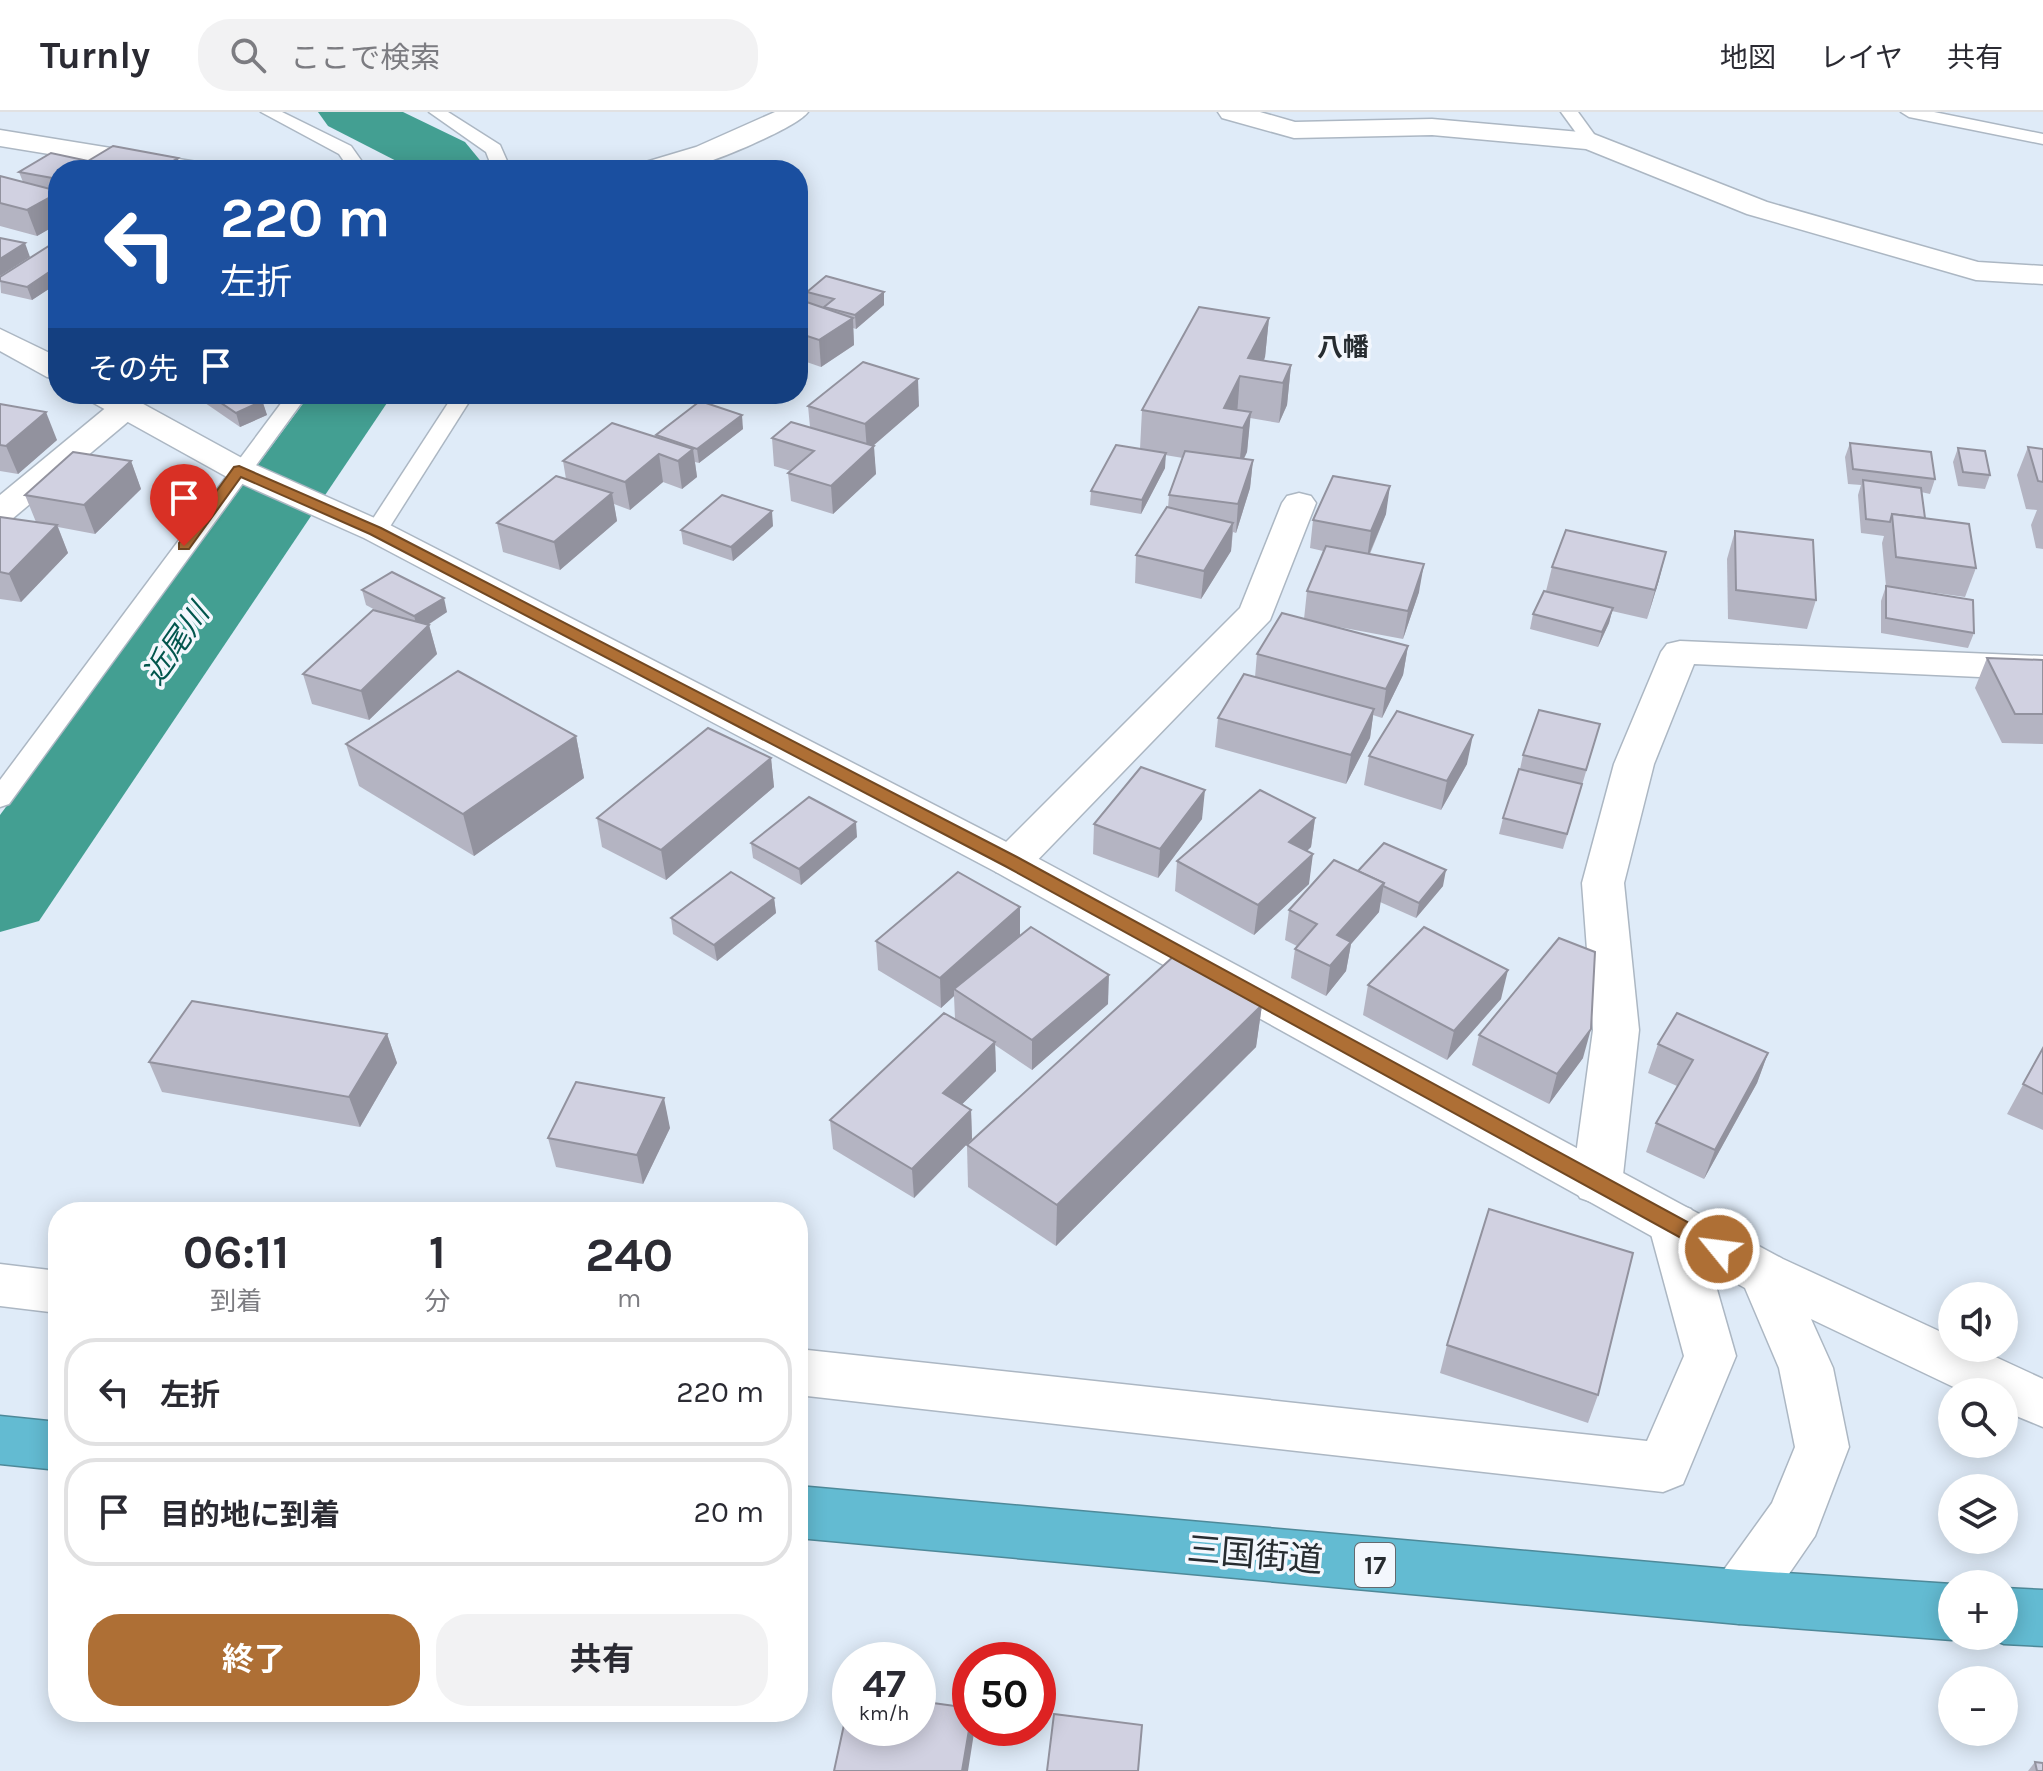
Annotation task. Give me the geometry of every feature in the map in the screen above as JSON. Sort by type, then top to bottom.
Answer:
[{"type":"highway","points":[[0,1440],[48,1445]]},
{"type":"highway","name":"三国街道","points":[[808,1513],[1739,1597],[1938,1611]]},
{"type":"highway","points":[[2018,1617],[2043,1618]]},
{"type":"street","points":[[689,160],[749,136],[795,112]]},
{"type":"street","points":[[1231,112],[1294,130],[1432,127],[1591,141],[1757,208],[1976,271],[2043,275]]},
{"type":"street","points":[[0,138],[135,160]]},
{"type":"street","points":[[0,338],[48,364]]},
{"type":"street","points":[[0,512],[110,404]]},
{"type":"street","points":[[118,404],[239,470],[376,531],[1011,862],[1765,1274],[2043,1404]]},
{"type":"street","points":[[1011,862],[1257,612],[1299,503]]},
{"type":"street","points":[[1597,1184],[1616,1030],[1603,883],[1634,764],[1680,652],[2043,668]]},
{"type":"street","points":[[808,1373],[1663,1467],[1710,1356],[1673,1223]]},
{"type":"street","points":[[1739,1597],[1795,1518],[1822,1447],[1806,1368],[1765,1274]]},
{"type":"street","points":[[0,1285],[48,1291]]},
{"type":"lane","points":[[269,112],[345,150],[352,160]]},
{"type":"lane","points":[[437,112],[494,149],[498,160]]},
{"type":"lane","points":[[1569,112],[1591,141]]},
{"type":"lane","points":[[1909,112],[2043,139]]},
{"type":"lane","points":[[0,798],[290,404]]},
{"type":"lane","points":[[376,531],[458,404]]},
{"type":"building","points":[[113,146],[178,158],[175,160],[90,160]]},
{"type":"building","points":[[51,153],[83,160],[48,160],[48,177],[19,172]]},
{"type":"building","points":[[0,176],[48,188],[48,198],[27,210],[0,203]]},
{"type":"building","points":[[0,238],[25,243],[0,259]]},
{"type":"building","points":[[48,246],[48,273],[27,287],[0,281],[0,277]]},
{"type":"building","points":[[826,276],[884,292],[855,315],[824,307],[834,299],[808,291]]},
{"type":"building","points":[[808,302],[853,318],[819,340],[808,336]]},
{"type":"building","points":[[1199,307],[1269,318],[1248,358],[1291,365],[1283,383],[1240,376],[1224,408],[1251,412],[1243,428],[1142,410]]},
{"type":"building","points":[[863,362],[918,379],[865,424],[808,406]]},
{"type":"building","points":[[0,404],[46,412],[6,446],[0,445]]},
{"type":"building","points":[[223,404],[256,404],[236,413]]},
{"type":"building","points":[[696,404],[709,404],[742,415],[697,449],[656,435]]},
{"type":"building","points":[[791,422],[874,446],[831,486],[788,473],[814,451],[772,438]]},
{"type":"building","points":[[612,423],[693,449],[678,461],[659,454],[625,482],[563,461]]},
{"type":"building","points":[[1850,443],[1931,452],[1935,479],[1853,469]]},
{"type":"building","points":[[1116,445],[1166,453],[1142,500],[1091,491]]},
{"type":"building","points":[[2028,447],[2043,449],[2043,482],[2038,481]]},
{"type":"building","points":[[1958,448],[1985,451],[1990,475],[1963,472]]},
{"type":"building","points":[[1185,451],[1253,460],[1238,504],[1169,495]]},
{"type":"building","points":[[73,452],[131,461],[84,505],[25,495]]},
{"type":"building","points":[[556,476],[612,493],[554,542],[497,523]]},
{"type":"building","points":[[1333,476],[1390,486],[1371,531],[1313,520]]},
{"type":"building","points":[[1863,480],[1921,488],[1925,518],[1892,514],[1890,522],[1866,519]]},
{"type":"building","points":[[722,495],[772,511],[731,547],[681,530]]},
{"type":"building","points":[[1167,507],[1233,523],[1204,571],[1136,555]]},
{"type":"building","points":[[1892,514],[1969,524],[1976,568],[1896,557]]},
{"type":"building","points":[[0,517],[57,525],[9,574],[0,572]]},
{"type":"building","points":[[1566,530],[1666,552],[1655,590],[1552,567]]},
{"type":"building","points":[[1735,531],[1813,540],[1816,600],[1736,590]]},
{"type":"building","points":[[1326,546],[1424,564],[1408,611],[1307,591]]},
{"type":"building","points":[[392,572],[444,598],[414,616],[362,590]]},
{"type":"building","points":[[1886,586],[1973,600],[1974,633],[1886,618]]},
{"type":"building","points":[[1544,591],[1613,608],[1602,632],[1533,614]]},
{"type":"building","points":[[373,610],[429,625],[361,691],[303,674]]},
{"type":"building","points":[[1282,613],[1408,646],[1386,689],[1257,654]]},
{"type":"building","points":[[1987,658],[2043,660],[2043,714],[2015,714]]},
{"type":"building","points":[[458,671],[576,736],[463,814],[346,744]]},
{"type":"building","points":[[1244,674],[1374,709],[1351,755],[1218,718]]},
{"type":"building","points":[[1539,710],[1600,724],[1586,770],[1523,755]]},
{"type":"building","points":[[1397,711],[1473,735],[1447,781],[1369,756]]},
{"type":"building","points":[[708,728],[771,758],[661,850],[597,818]]},
{"type":"building","points":[[1141,767],[1205,790],[1160,849],[1094,824]]},
{"type":"building","points":[[1519,769],[1582,784],[1567,834],[1503,818]]},
{"type":"building","points":[[1260,790],[1315,818],[1289,842],[1313,854],[1258,905],[1177,861]]},
{"type":"building","points":[[809,797],[856,822],[799,869],[751,843]]},
{"type":"building","points":[[1384,843],[1446,870],[1419,903],[1358,871]]},
{"type":"building","points":[[1334,860],[1384,883],[1337,935],[1351,942],[1330,966],[1295,949],[1317,924],[1289,910]]},
{"type":"building","points":[[731,872],[774,898],[714,945],[671,918]]},
{"type":"building","points":[[958,872],[1020,907],[940,978],[876,941]]},
{"type":"building","points":[[1031,927],[1109,975],[1032,1040],[954,989]]},
{"type":"building","points":[[1424,927],[1508,970],[1454,1031],[1368,985]]},
{"type":"building","points":[[1559,938],[1595,952],[1591,1029],[1557,1074],[1479,1035]]},
{"type":"building","points":[[1175,955],[1262,1005],[1057,1205],[967,1145]]},
{"type":"building","points":[[192,1001],[387,1034],[349,1097],[149,1062]]},
{"type":"building","points":[[944,1013],[995,1042],[943,1093],[971,1110],[912,1169],[830,1120]]},
{"type":"building","points":[[1677,1013],[1768,1053],[1715,1150],[1656,1123],[1693,1060],[1658,1044]]},
{"type":"building","points":[[2043,1048],[2043,1094],[2023,1084]]},
{"type":"building","points":[[576,1082],[664,1098],[637,1155],[548,1138]]},
{"type":"building","points":[[1489,1209],[1633,1253],[1598,1395],[1447,1345]]},
{"type":"building","points":[[936,1703],[952,1706],[952,1746],[966,1746],[962,1771],[834,1771],[839,1746],[936,1746]]},
{"type":"building","points":[[1056,1714],[1142,1725],[1138,1771],[1047,1771],[1050,1746],[1056,1746]]},
{"type":"building","points":[[2035,1762],[2043,1763],[2043,1771],[2037,1771]]},
{"type":"waterway","name":"近尾川","points":[[351,112],[444,160]]},
{"type":"waterway","name":"近尾川","points":[[0,894],[345,404]]},
{"type":"district","name":"八幡","points":[[1343,347]]},
{"type":"route","points":[[184,546],[239,470],[376,531],[1011,862],[1719,1249]]}]
